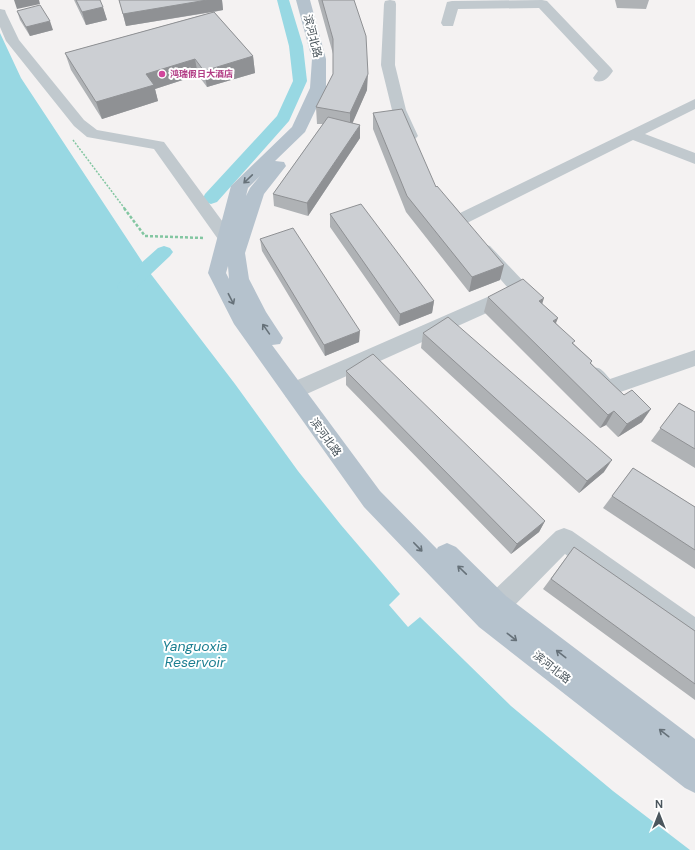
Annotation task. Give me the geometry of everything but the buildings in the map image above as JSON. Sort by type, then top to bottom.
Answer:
[{"type":"main road","name":"滨河北路","points":[[231,246],[240,186],[299,129],[318,88],[320,59],[303,0]]},
{"type":"main road","name":"滨河北路","points":[[311,0],[327,58],[326,89],[306,132],[256,192],[217,274],[241,320],[299,388],[372,499],[493,612],[695,778]]},
{"type":"main road","name":"滨河北路","points":[[493,612],[695,757]]},
{"type":"street","points":[[448,23],[452,5],[542,2],[606,71],[600,78]]},
{"type":"street","points":[[390,4],[388,65],[399,110],[417,151]]},
{"type":"street","points":[[0,13],[13,41],[79,123],[92,134],[159,145],[231,246]]},
{"type":"street","points":[[466,231],[634,135],[695,103]]},
{"type":"street","points":[[634,135],[695,159]]},
{"type":"street","points":[[434,191],[466,231],[545,318]]},
{"type":"street","points":[[299,388],[521,290]]},
{"type":"street","points":[[583,362],[606,389],[695,358]]},
{"type":"street","points":[[493,612],[564,539],[695,632]]},
{"type":"path","points":[[68,135],[145,236],[231,246]]},
{"type":"water","name":"Yanguoxia Reservoir","points":[[0,33],[21,78],[147,269],[235,384],[298,471],[341,525],[400,594],[389,605],[408,627],[420,617],[511,706],[613,791],[690,850],[0,850]]},
{"type":"waterway","points":[[211,198],[284,118],[300,81],[296,46],[283,0]]},
{"type":"waterway","points":[[126,287],[164,252]]},
{"type":"place","name":"鸿瑞假日大酒店","points":[[162,74]]}]
